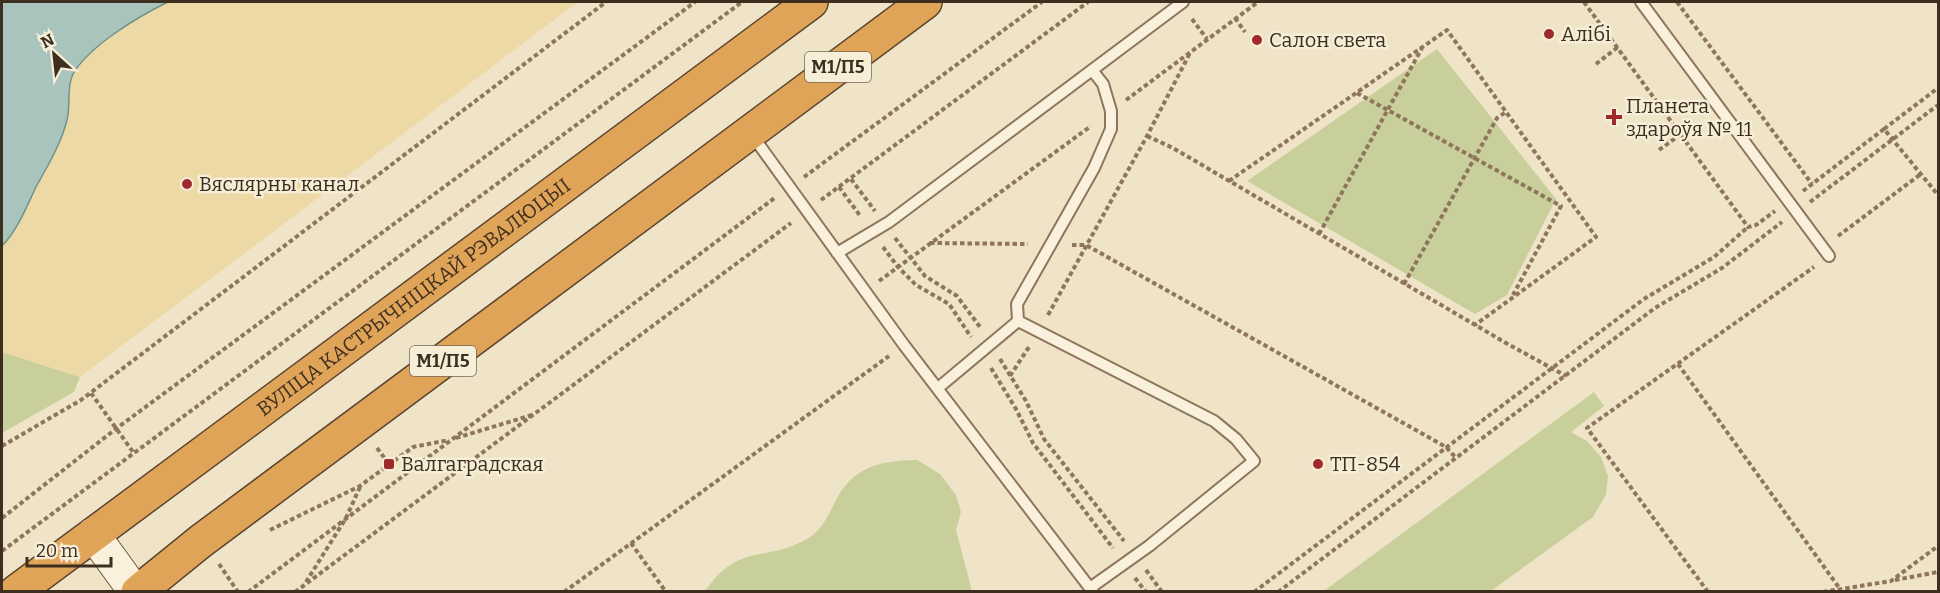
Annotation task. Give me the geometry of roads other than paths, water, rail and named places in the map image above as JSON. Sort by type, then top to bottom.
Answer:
[{"type":"highway","name":"ВУЛІЦА КАСТРЫЧНІЦКАЙ РЭВАЛЮЦЫІ","points":[[16,591],[811,2]]},
{"type":"highway","name":"М1/П5","points":[[136,591],[926,2]]},
{"type":"main road","points":[[93,534],[136,591]]},
{"type":"lane","points":[[837,253],[885,225],[1183,2]]},
{"type":"lane","points":[[1641,2],[1826,252]]},
{"type":"lane","points":[[1018,321],[1017,304],[1094,168],[1111,129],[1112,111],[1103,84],[1092,70]]},
{"type":"lane","points":[[750,132],[904,345],[1091,590],[1254,461],[1236,439],[1214,421],[1018,321]]},
{"type":"lane","points":[[938,388],[1018,321]]},
{"type":"water","points":[[2,2],[168,2],[129,24],[102,43],[80,63],[71,79],[68,114],[61,138],[13,233],[2,246]]},
{"type":"place","name":"Алібі","points":[[1549,34]]},
{"type":"place","name":"Салон света","points":[[1257,40]]},
{"type":"place","name":"Планета здароўя № 11","points":[[1614,117]]},
{"type":"place","name":"Вяслярны канал","points":[[187,184]]},
{"type":"place","name":"Валгаградская","points":[[389,464]]},
{"type":"place","name":"ТП-854","points":[[1318,464]]}]
